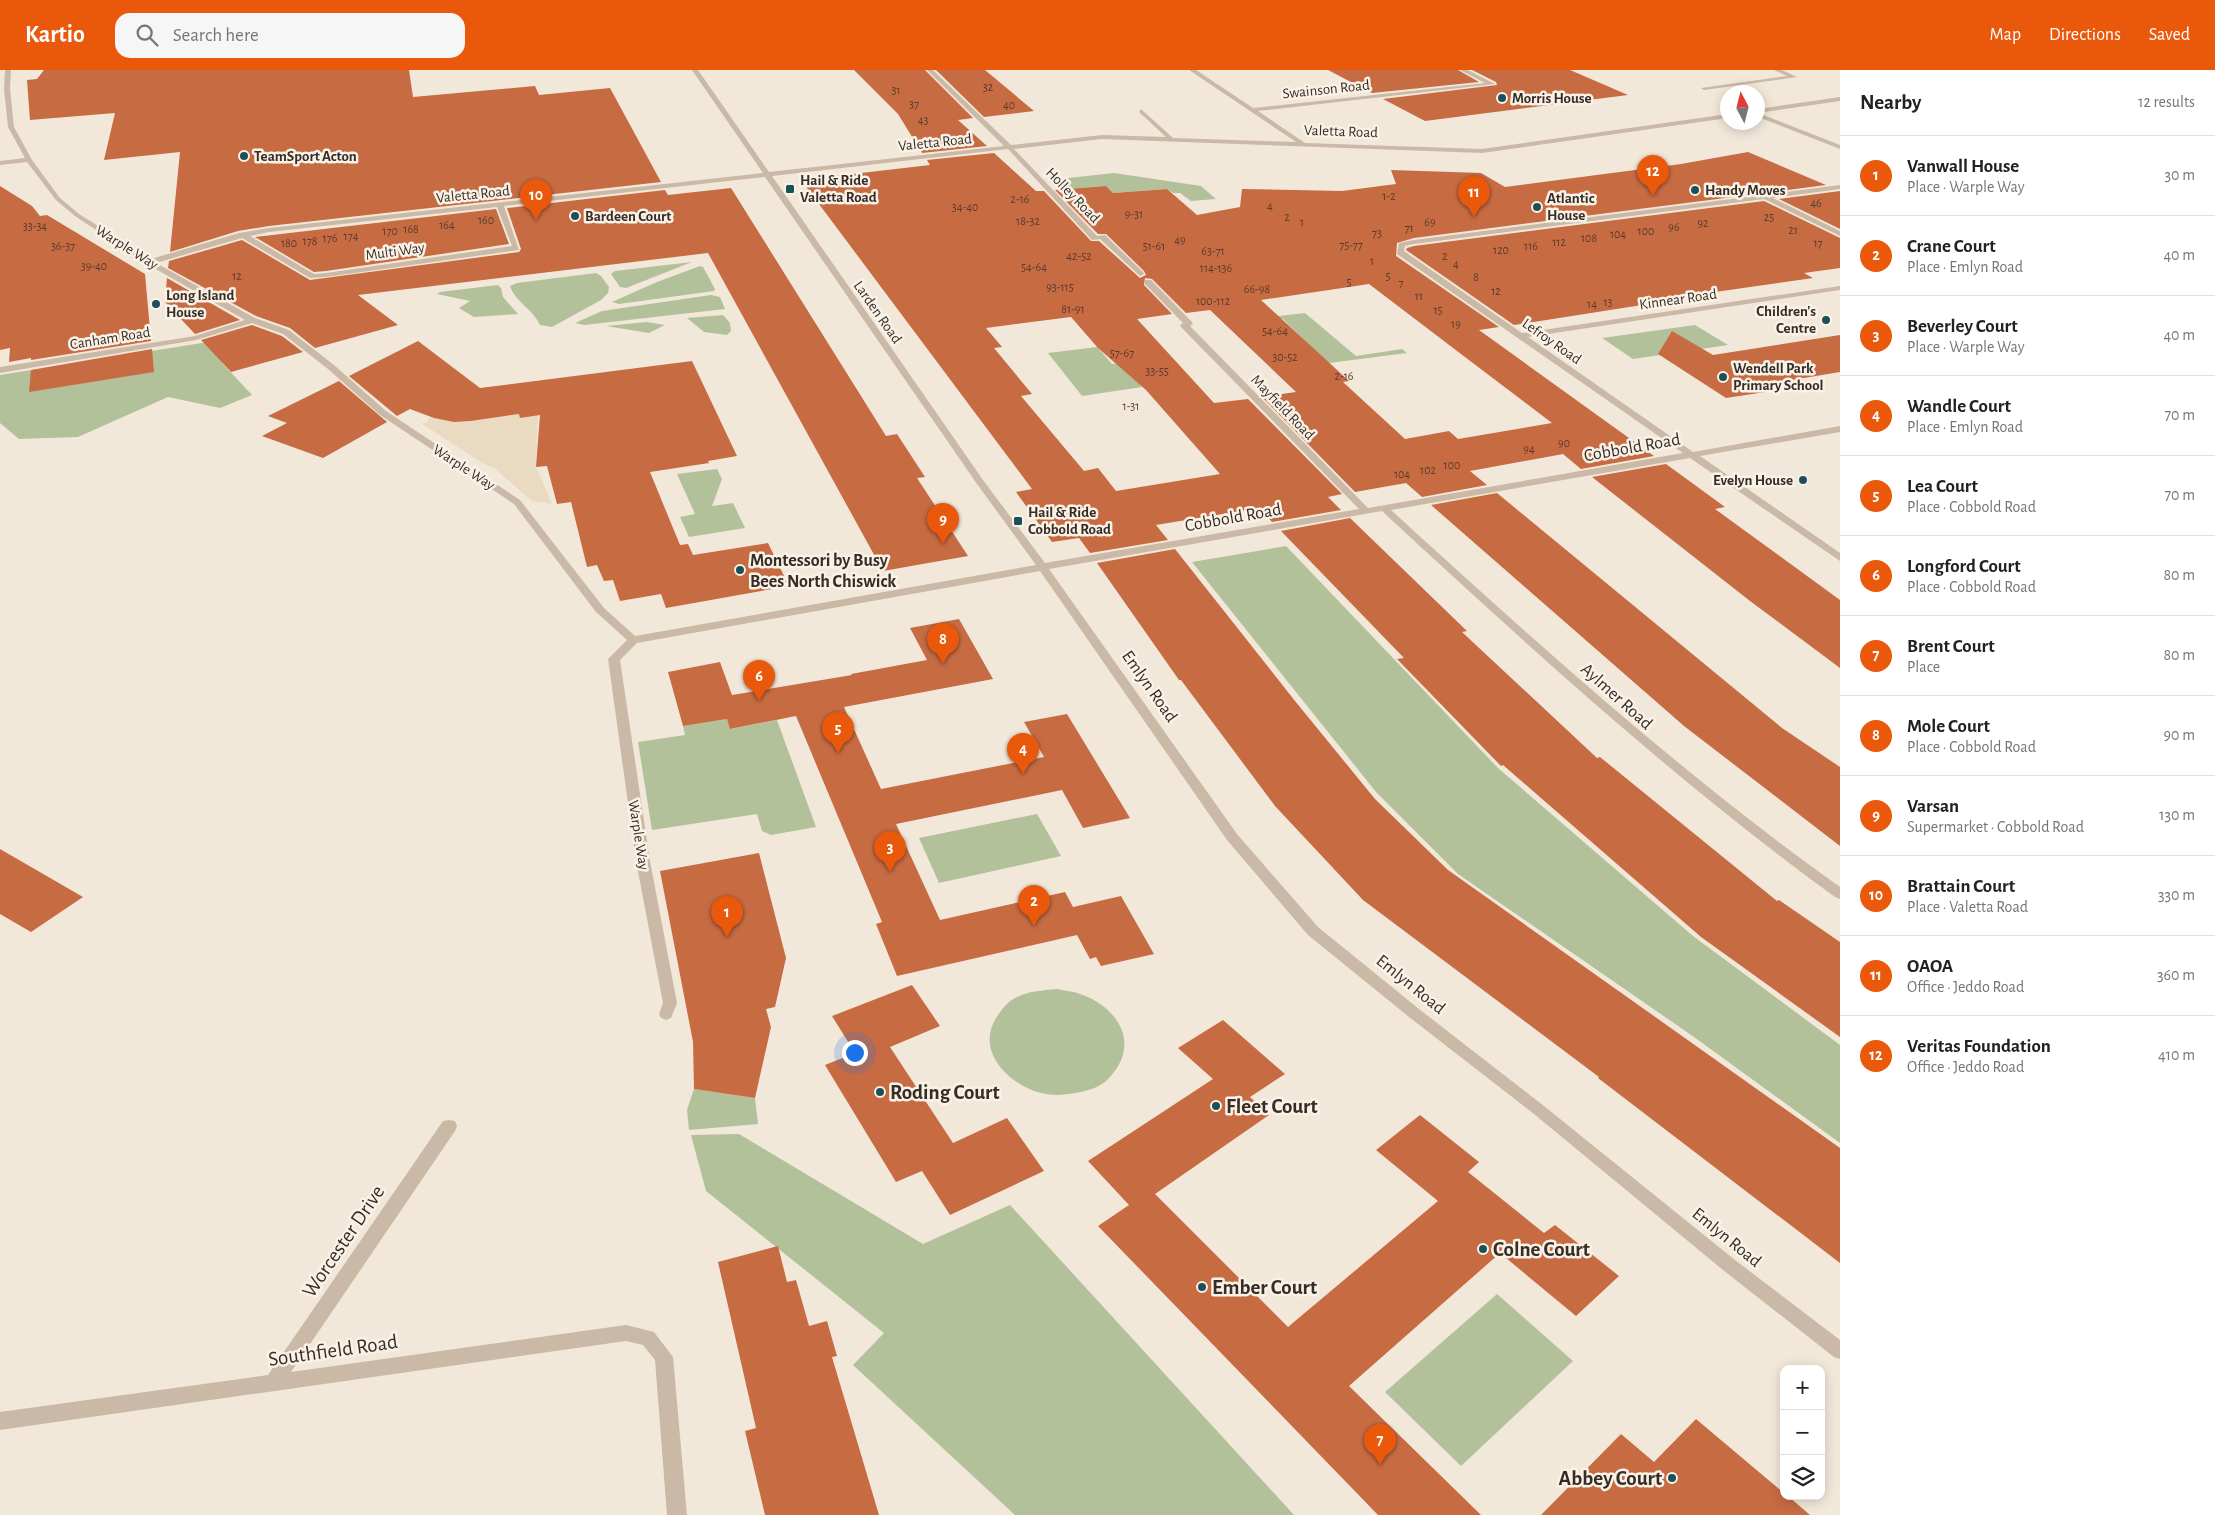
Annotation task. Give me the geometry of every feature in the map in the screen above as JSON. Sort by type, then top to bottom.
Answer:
[{"type":"street","name":"Warple Way","points":[[8,70],[7,89],[11,127],[28,160],[58,199],[77,215],[150,262],[252,320],[286,332],[331,367],[384,413],[517,502],[600,610],[633,640],[614,659],[643,861],[670,1003],[666,1014]]},
{"type":"street","name":"Larden Road","points":[[695,70],[927,407],[1041,568]]},
{"type":"street","points":[[930,70],[1010,148]]},
{"type":"street","points":[[1192,70],[1303,144]]},
{"type":"street","name":"Swainson Road","points":[[1252,110],[1492,84],[1463,70]]},
{"type":"street","points":[[1704,88],[1794,77],[1778,70]]},
{"type":"street","points":[[1765,112],[1840,99]]},
{"type":"street","points":[[1141,111],[1171,139]]},
{"type":"street","points":[[1765,116],[1840,148]]},
{"type":"street","name":"Valetta Road","points":[[150,262],[270,230],[1102,137],[1482,151],[1720,117]]},
{"type":"street","name":"Holley Road","points":[[1010,148],[1095,238],[1102,237],[1140,274]]},
{"type":"street","points":[[0,163],[28,160]]},
{"type":"street","points":[[1764,196],[1840,187]]},
{"type":"street","points":[[1764,196],[1840,234]]},
{"type":"street","name":"Lefroy Road","points":[[1764,196],[1414,242],[1402,246],[1400,252],[1840,558]]},
{"type":"street","name":"Multi Way","points":[[242,236],[313,276],[326,275],[516,248],[500,205]]},
{"type":"street","name":"Mayfield Road","points":[[1148,282],[1190,324],[1184,325],[1366,511]]},
{"type":"street","name":"Kinnear Road","points":[[1520,336],[1840,288]]},
{"type":"street","name":"Canham Road","points":[[0,370],[196,338],[252,320]]},
{"type":"street","name":"Cobbold Road","points":[[633,640],[1840,429]]},
{"type":"street","name":"Aylmer Road","points":[[1384,508],[1600,706],[1658,756],[1840,894]]},
{"type":"street","name":"Emlyn Road","points":[[1041,568],[1074,610],[1232,838],[1274,890],[1313,931],[1414,1013],[1540,1110],[1729,1265],[1840,1351]]},
{"type":"street","name":"Worcester Drive","points":[[274,1381],[449,1126]]},
{"type":"street","name":"Southfield Road","points":[[0,1421],[626,1332],[648,1338],[664,1357],[677,1515]]},
{"type":"green space","points":[[1114,173],[1201,186],[1216,199],[1191,201],[1180,193],[1173,193],[1167,189],[1113,193],[1106,186],[1067,189],[1059,179]]},
{"type":"green space","points":[[692,262],[626,288],[620,287],[611,274],[615,271]]},
{"type":"green space","points":[[700,266],[703,267],[715,289],[714,291],[619,304],[612,302],[657,282]]},
{"type":"green space","points":[[596,273],[601,276],[609,287],[608,293],[601,300],[552,327],[540,325],[537,319],[516,297],[510,286],[517,283]]},
{"type":"green space","points":[[498,285],[501,288],[503,297],[518,314],[474,317],[459,308],[470,301],[437,294],[440,292]]},
{"type":"green space","points":[[711,295],[720,297],[725,309],[584,325],[575,323],[602,311]]},
{"type":"green space","points":[[1305,313],[1356,356],[1402,349],[1407,353],[1321,364],[1303,339],[1283,319],[1248,324],[1244,320]]},
{"type":"green space","points":[[723,315],[730,323],[731,331],[727,335],[704,332],[687,318]]},
{"type":"green space","points":[[646,322],[665,325],[649,333],[606,326]]},
{"type":"green space","points":[[1695,325],[1728,345],[1633,359],[1602,338]]},
{"type":"green space","points":[[246,336],[222,363],[252,395],[220,408],[168,397],[78,437],[19,439],[0,423],[0,375]]},
{"type":"green space","points":[[1097,347],[1112,364],[1121,363],[1142,387],[1082,396],[1048,353]]},
{"type":"green space","points":[[717,469],[722,479],[712,506],[733,503],[745,528],[689,537],[680,517],[695,514],[677,474]]},
{"type":"green space","points":[[1286,546],[1498,768],[1693,936],[1840,1045],[1840,1143],[1694,1037],[1458,874],[1376,792],[1192,562]]},
{"type":"green space","points":[[727,719],[731,729],[777,720],[816,827],[771,835],[762,831],[757,814],[652,830],[638,742],[685,735],[683,726]]},
{"type":"green space","points":[[1037,814],[1061,856],[939,883],[919,838]]},
{"type":"green space","points":[[1058,989],[1080,994],[1094,1000],[1105,1008],[1115,1018],[1121,1028],[1124,1040],[1123,1053],[1119,1065],[1106,1081],[1085,1091],[1054,1095],[1029,1089],[1008,1075],[993,1055],[990,1043],[991,1031],[996,1018],[1011,1001],[1027,993]]},
{"type":"green space","points":[[694,1089],[755,1098],[758,1124],[689,1130],[687,1110]]},
{"type":"green space","points":[[739,1134],[923,1244],[1010,1205],[1294,1515],[1015,1515],[853,1365],[884,1333],[706,1191],[691,1135]]},
{"type":"green space","points":[[1497,1294],[1573,1361],[1461,1466],[1385,1392]]},
{"type":"shaded area","points":[[519,414],[538,415],[536,467],[552,504],[532,501],[494,468],[482,463],[421,423],[427,423],[429,417],[464,422]]},
{"type":"building","points":[[44,70],[409,70],[413,97],[535,86],[539,95],[610,88],[661,182],[269,226],[238,231],[170,252],[180,152],[104,160],[115,113],[30,120],[27,80],[37,79]]},
{"type":"building","points":[[854,70],[925,70],[973,118],[958,120],[987,146],[922,153],[898,114]]},
{"type":"building","points":[[936,70],[985,70],[1034,111],[984,117]]},
{"type":"building","points":[[1328,70],[1458,70],[1479,82],[1372,93]]},
{"type":"building","name":"Morris House","points":[[1472,70],[1570,70],[1628,95],[1425,121],[1383,99],[1497,85],[1496,82]]},
{"type":"building","points":[[1748,152],[1826,185],[1414,238],[1397,243],[1396,256],[1499,327],[1479,330],[1654,456],[1581,469],[1563,454],[1470,471],[1487,485],[1422,497],[1406,483],[1355,492],[1262,397],[1296,392],[1210,310],[1186,313],[1152,279],[1145,278],[1144,285],[1172,314],[1137,319],[1214,403],[1248,399],[1342,494],[1328,497],[1341,510],[1272,522],[1259,508],[1156,525],[1168,540],[1090,553],[1079,538],[1052,542],[1016,492],[1032,489],[801,180],[930,165],[927,160],[994,153],[1036,191],[1044,191],[1091,241],[1099,241],[1140,278],[1146,275],[1144,271],[1106,234],[1098,234],[1055,190],[1106,186],[1113,193],[1167,189],[1197,215],[1240,207],[1242,189],[1342,191],[1396,184],[1391,170],[1481,173],[1505,187],[1681,164]],"holes":[[[1369,284],[1461,354],[1552,423],[1458,439],[1449,431],[1405,439],[1343,382],[1349,381],[1261,300]],[[1071,317],[1098,348],[1146,390],[1220,474],[1116,491],[1098,468],[1084,471],[1021,396],[1032,394],[994,348],[1002,347],[986,328]]]},
{"type":"building","points":[[0,186],[32,206],[40,216],[47,215],[145,274],[151,341],[9,362],[10,348],[0,350]]},
{"type":"building","points":[[731,188],[886,436],[897,434],[925,477],[917,478],[968,556],[883,571],[708,253],[358,295],[398,325],[315,348],[290,328],[256,316],[168,268],[169,261],[242,240],[310,280],[519,252],[521,249],[507,208],[665,190],[668,195]]},
{"type":"building","points":[[1840,191],[1840,229],[1779,199]]},
{"type":"building","points":[[1764,201],[1840,238],[1840,268],[1804,273],[1813,278],[1638,303],[1642,305],[1514,325],[1406,250],[1414,246]]},
{"type":"building","points":[[496,209],[509,244],[326,271],[314,272],[255,237]]},
{"type":"building","points":[[167,278],[240,320],[195,334],[165,302]]},
{"type":"building","points":[[252,325],[282,336],[303,352],[231,372],[201,340]]},
{"type":"building","points":[[1672,331],[1713,355],[1840,335],[1840,372],[1761,385],[1772,391],[1726,398],[1658,354]]},
{"type":"building","points":[[418,341],[480,388],[692,361],[737,456],[708,461],[709,463],[650,472],[680,545],[688,544],[693,555],[768,543],[789,586],[666,608],[661,594],[620,601],[613,580],[604,581],[597,565],[587,567],[571,502],[557,504],[547,466],[536,467],[540,415],[520,418],[519,414],[454,422],[434,418],[410,409],[397,416],[349,376]]},
{"type":"building","points":[[152,349],[154,372],[29,392],[31,370]]},
{"type":"building","points":[[339,381],[387,422],[323,458],[262,436],[287,423],[268,416]]},
{"type":"building","points":[[1666,464],[1725,507],[1715,509],[1840,600],[1840,668],[1750,601],[1592,477]]},
{"type":"building","points":[[1497,493],[1782,728],[1840,767],[1840,846],[1684,726],[1431,505]]},
{"type":"building","points":[[1350,518],[1467,631],[1462,632],[1597,758],[1600,757],[1777,901],[1779,900],[1840,942],[1840,1037],[1701,937],[1503,765],[1501,766],[1397,659],[1404,658],[1281,531]]},
{"type":"building","points":[[1175,549],[1375,799],[1448,870],[1840,1148],[1840,1263],[1599,1077],[1363,900],[1275,806],[1181,680],[1179,680],[1097,563]]},
{"type":"building","points":[[959,619],[993,679],[844,707],[881,789],[1044,757],[1024,722],[1067,714],[1130,818],[1083,828],[1062,790],[896,824],[940,920],[1065,892],[1073,907],[1121,896],[1154,954],[1101,966],[1096,957],[1090,959],[1077,935],[897,976],[876,924],[882,922],[796,716],[730,729],[727,719],[683,726],[668,672],[720,662],[732,695],[852,675],[927,660],[910,628]]},
{"type":"building","points":[[0,849],[83,897],[31,932],[0,914]]},
{"type":"building","points":[[759,853],[786,958],[775,1007],[766,1009],[771,1027],[755,1098],[694,1089],[693,1042],[660,871]]},
{"type":"building","name":"Roding Court","points":[[912,985],[940,1026],[890,1047],[953,1143],[1007,1118],[1044,1171],[950,1215],[922,1171],[896,1182],[825,1065],[855,1053],[832,1016]]},
{"type":"building","points":[[1223,1020],[1285,1074],[1250,1097],[1269,1115],[1155,1194],[1288,1327],[1438,1201],[1376,1150],[1420,1115],[1479,1162],[1468,1172],[1544,1233],[1555,1225],[1619,1276],[1576,1316],[1500,1253],[1349,1386],[1481,1515],[1378,1515],[1098,1226],[1129,1205],[1088,1161],[1213,1079],[1178,1048]]},
{"type":"building","points":[[778,1246],[787,1282],[796,1280],[809,1326],[827,1321],[837,1356],[832,1357],[879,1515],[765,1515],[745,1431],[756,1428],[718,1262]]},
{"type":"building","name":"Abbey Court","points":[[1696,1419],[1780,1490],[1780,1500],[1793,1500],[1810,1515],[1541,1515],[1621,1434],[1654,1462]]},
{"type":"place","name":"Morris House","points":[[1502,98]]},
{"type":"place","name":"TeamSport Acton","points":[[244,156]]},
{"type":"place","name":"Hail & Ride Valetta Road","points":[[790,189]]},
{"type":"place","name":"Handy Moves","points":[[1695,190]]},
{"type":"place","name":"Veritas Foundation","points":[[1653,196]]},
{"type":"place","name":"Atlantic House","points":[[1537,207]]},
{"type":"place","name":"Bardeen Court","points":[[575,216]]},
{"type":"place","name":"OAOA","points":[[1474,217]]},
{"type":"place","name":"Brattain Court","points":[[536,220]]},
{"type":"place","name":"Long Island House","points":[[156,304]]},
{"type":"place","name":"Children's Centre","points":[[1826,320]]},
{"type":"place","name":"Wendell Park Primary School","points":[[1723,377]]},
{"type":"place","name":"Evelyn House","points":[[1803,480]]},
{"type":"place","name":"Hail & Ride Cobbold Road","points":[[1018,521]]},
{"type":"place","name":"Varsan","points":[[943,544]]},
{"type":"place","name":"Montessori by Busy Bees North Chiswick","points":[[740,570]]},
{"type":"place","name":"Mole Court","points":[[943,664]]},
{"type":"place","name":"Longford Court","points":[[759,701]]},
{"type":"place","name":"Lea Court","points":[[838,753]]},
{"type":"place","name":"Wandle Court","points":[[1023,774]]},
{"type":"place","name":"Beverley Court","points":[[890,872]]},
{"type":"place","name":"Crane Court","points":[[1034,926]]},
{"type":"place","name":"Vanwall House","points":[[727,937]]},
{"type":"place","name":"Roding Court","points":[[880,1092]]},
{"type":"place","name":"Fleet Court","points":[[1216,1106]]},
{"type":"place","name":"Colne Court","points":[[1483,1249]]},
{"type":"place","name":"Ember Court","points":[[1202,1287]]},
{"type":"place","name":"Brent Court","points":[[1380,1465]]},
{"type":"place","name":"Abbey Court","points":[[1672,1478]]}]
